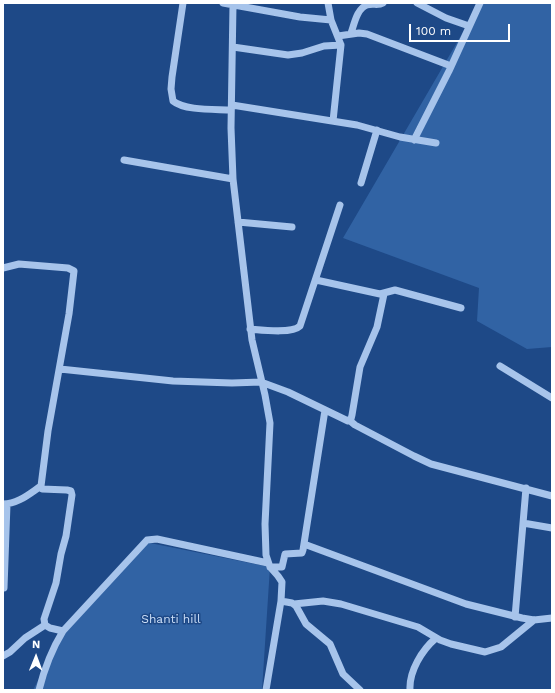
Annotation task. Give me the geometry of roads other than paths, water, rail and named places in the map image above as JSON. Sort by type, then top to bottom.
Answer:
[{"type":"street","points":[[183,3],[171,89],[173,101],[182,106],[232,107],[356,125],[395,136],[436,143]]},
{"type":"street","points":[[223,3],[306,18],[331,20]]},
{"type":"street","points":[[328,3],[331,20],[341,45],[333,122]]},
{"type":"street","points":[[351,33],[358,12],[362,7],[367,5],[380,5],[384,3]]},
{"type":"street","points":[[417,3],[446,18],[469,26]]},
{"type":"street","points":[[414,140],[452,66],[480,3]]},
{"type":"street","points":[[233,5],[231,149],[233,179],[250,330],[270,423],[265,549],[269,565],[282,582],[281,601],[266,690]]},
{"type":"street","points":[[338,36],[351,33],[367,34],[452,66]]},
{"type":"street","points":[[233,47],[288,55],[302,53],[324,46],[341,45]]},
{"type":"street","points":[[361,183],[377,130]]},
{"type":"street","points":[[124,160],[233,179]]},
{"type":"street","points":[[250,330],[297,329],[302,323],[340,205]]},
{"type":"street","points":[[238,222],[292,227]]},
{"type":"street","points":[[3,268],[19,264],[68,268],[74,271],[70,314],[48,431],[41,486],[19,501],[5,504],[4,588]]},
{"type":"street","points":[[316,280],[378,294],[384,294],[391,290],[395,290],[461,308]]},
{"type":"street","points":[[350,420],[360,367],[377,327],[384,294]]},
{"type":"street","points":[[500,366],[552,398]]},
{"type":"street","points":[[60,369],[173,381],[232,383],[262,382],[288,392],[346,421],[350,420],[355,425],[431,464],[552,496]]},
{"type":"street","points":[[39,690],[42,677],[63,631],[145,542],[157,539],[282,567],[285,554],[302,553],[325,410]]},
{"type":"street","points":[[41,486],[42,489],[71,491],[72,495],[66,536],[54,593],[44,619],[45,625]]},
{"type":"street","points":[[515,617],[526,488]]},
{"type":"street","points":[[523,523],[552,528]]},
{"type":"street","points":[[304,544],[446,597],[515,617],[534,620],[552,618]]},
{"type":"street","points":[[281,601],[294,604],[323,601],[341,604],[418,627],[436,638],[464,648],[481,651],[490,651],[506,644],[534,620]]},
{"type":"street","points":[[294,604],[306,624],[330,644],[343,674],[360,690]]},
{"type":"street","points":[[45,625],[50,628],[63,631]]},
{"type":"street","points":[[3,656],[10,652],[25,638],[45,625]]},
{"type":"street","points":[[410,690],[409,681],[415,667],[427,646],[436,638]]},
{"type":"park label","name":"Shanti hill","points":[[171,619]]}]
